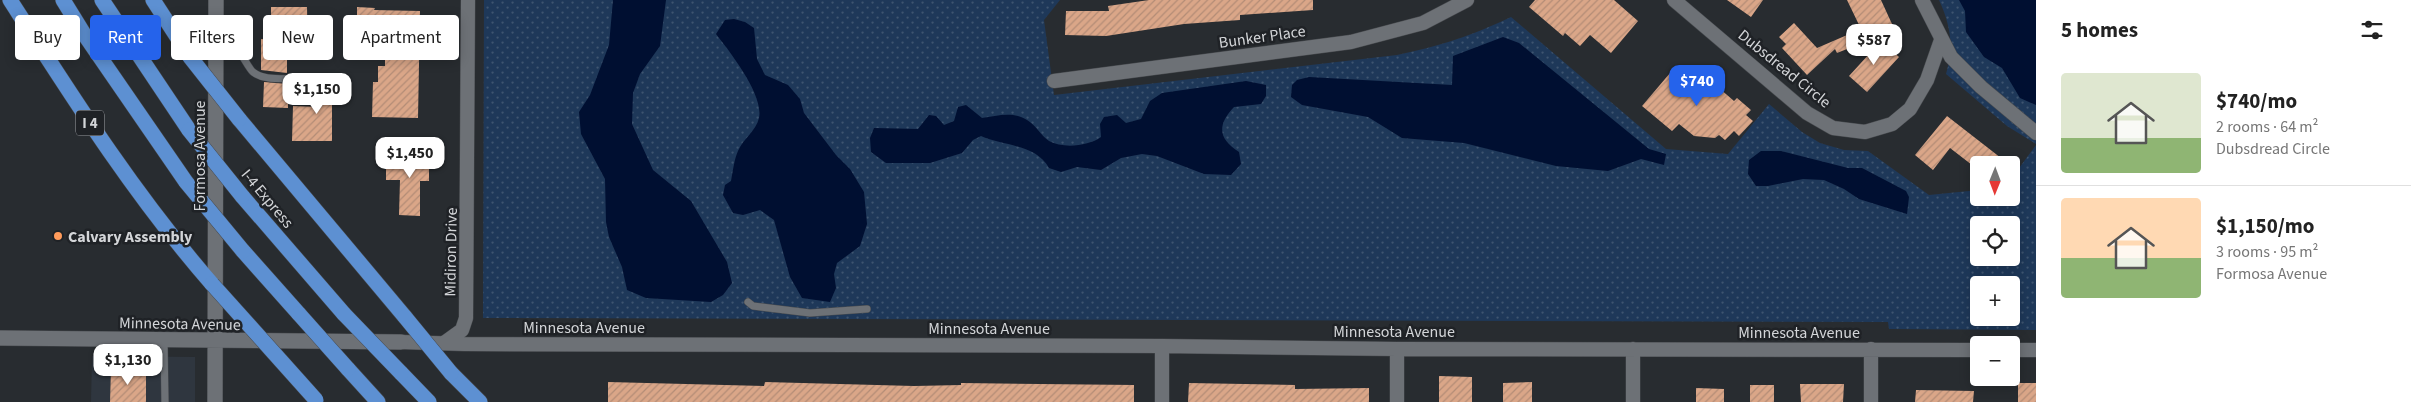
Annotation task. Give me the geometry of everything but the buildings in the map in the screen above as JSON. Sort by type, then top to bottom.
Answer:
[{"type":"highway","name":"I 4","points":[[10,0],[101,140],[176,242],[316,401]]},
{"type":"highway","points":[[64,0],[84,34],[186,182],[243,251],[378,402]]},
{"type":"highway","name":"I-4 Express","points":[[102,0],[189,130],[242,196],[344,314],[429,402]]},
{"type":"highway","points":[[152,0],[190,57],[239,119],[451,373],[480,402]]},
{"type":"street","name":"Formosa Avenue","points":[[216,0],[216,15]]},
{"type":"street","name":"Midiron Drive","points":[[444,343],[462,330],[466,318],[468,276],[468,0]]},
{"type":"street","name":"Bunker Place","points":[[1054,81],[1351,42],[1423,23],[1467,0]]},
{"type":"street","name":"Dubsdread Circle","points":[[1674,0],[1807,112],[1833,128],[1864,132],[1892,124],[1910,109],[1927,80],[1941,40]]},
{"type":"street","points":[[1922,0],[1951,57],[1981,87],[2036,133]]},
{"type":"street","name":"Formosa Avenue","points":[[215,402],[217,60]]},
{"type":"street","name":"Minnesota Avenue","points":[[0,338],[214,342],[1162,346],[1397,350],[1970,350]]},
{"type":"street","points":[[1162,346],[1162,402]]},
{"type":"street","points":[[1633,349],[1633,402]]},
{"type":"street","points":[[1871,349],[1871,402]]},
{"type":"street","points":[[1397,350],[1397,402]]},
{"type":"street","points":[[2020,350],[2036,350]]},
{"type":"lane","points":[[246,60],[252,72],[262,77],[296,79],[306,92]]},
{"type":"lane","points":[[748,302],[753,306],[810,313],[867,309]]},
{"type":"lane","points":[[122,340],[121,362],[164,362]]},
{"type":"lane","points":[[164,341],[164,402]]},
{"type":"shaded area","points":[[484,0],[1060,0],[1044,20],[1054,95],[1397,55],[1455,40],[1511,17],[1666,149],[1728,154],[1769,104],[1802,132],[1820,143],[1844,150],[1868,151],[1929,195],[1970,191],[1970,206],[2020,206],[2020,167],[2036,145],[2036,330],[1889,329],[1888,322],[483,318]]},
{"type":"shaded area","points":[[613,0],[666,0],[660,46],[640,74],[633,93],[632,124],[653,170],[691,201],[727,262],[732,283],[723,295],[711,302],[646,298],[627,290],[622,267],[609,237],[606,222],[605,179],[581,134],[579,112],[590,95],[609,45]]},
{"type":"shaded area","points":[[1939,0],[2036,0],[2036,144],[2007,126],[1946,74],[1950,55],[1950,37],[1949,28]]},
{"type":"shaded area","points":[[1959,0],[2036,0],[2036,105],[2020,98],[2002,68],[1984,57],[1966,32],[1965,11]]},
{"type":"shaded area","points":[[734,19],[745,22],[754,28],[757,59],[765,75],[788,85],[800,99],[804,113],[836,155],[850,169],[864,192],[867,224],[860,246],[837,263],[834,274],[836,288],[830,302],[802,298],[790,277],[774,220],[760,210],[743,215],[733,213],[723,195],[725,185],[731,181],[738,151],[759,118],[756,98],[745,74],[716,34],[725,20]]},
{"type":"shaded area","points":[[1503,37],[1519,43],[1649,149],[1666,154],[1664,165],[1641,159],[1608,171],[1556,166],[1464,143],[1402,138],[1368,117],[1302,105],[1291,97],[1292,85],[1297,80],[1309,77],[1452,85],[1453,56]]},
{"type":"shaded area","points":[[1246,81],[1266,85],[1266,96],[1261,104],[1234,107],[1225,120],[1222,131],[1224,137],[1239,152],[1241,164],[1231,175],[1204,174],[1157,156],[1142,154],[1121,158],[1101,170],[1077,167],[1061,172],[1049,168],[1036,154],[1028,150],[981,136],[973,140],[962,153],[930,163],[886,163],[871,152],[870,138],[874,128],[918,129],[929,115],[936,116],[944,125],[954,121],[958,107],[966,105],[982,118],[1005,115],[1022,117],[1033,125],[1046,139],[1061,145],[1090,143],[1101,137],[1100,124],[1104,117],[1117,115],[1126,123],[1141,119],[1150,101],[1162,93]]},
{"type":"shaded area","points":[[1761,151],[1781,151],[1848,168],[1862,168],[1906,191],[1909,197],[1907,214],[1859,199],[1844,189],[1824,180],[1803,179],[1768,186],[1756,186],[1748,174],[1749,160]]},
{"type":"shaded area","points":[[92,356],[195,357],[195,402],[91,402]]},
{"type":"place","name":"Calvary Assembly","points":[[58,236]]}]
